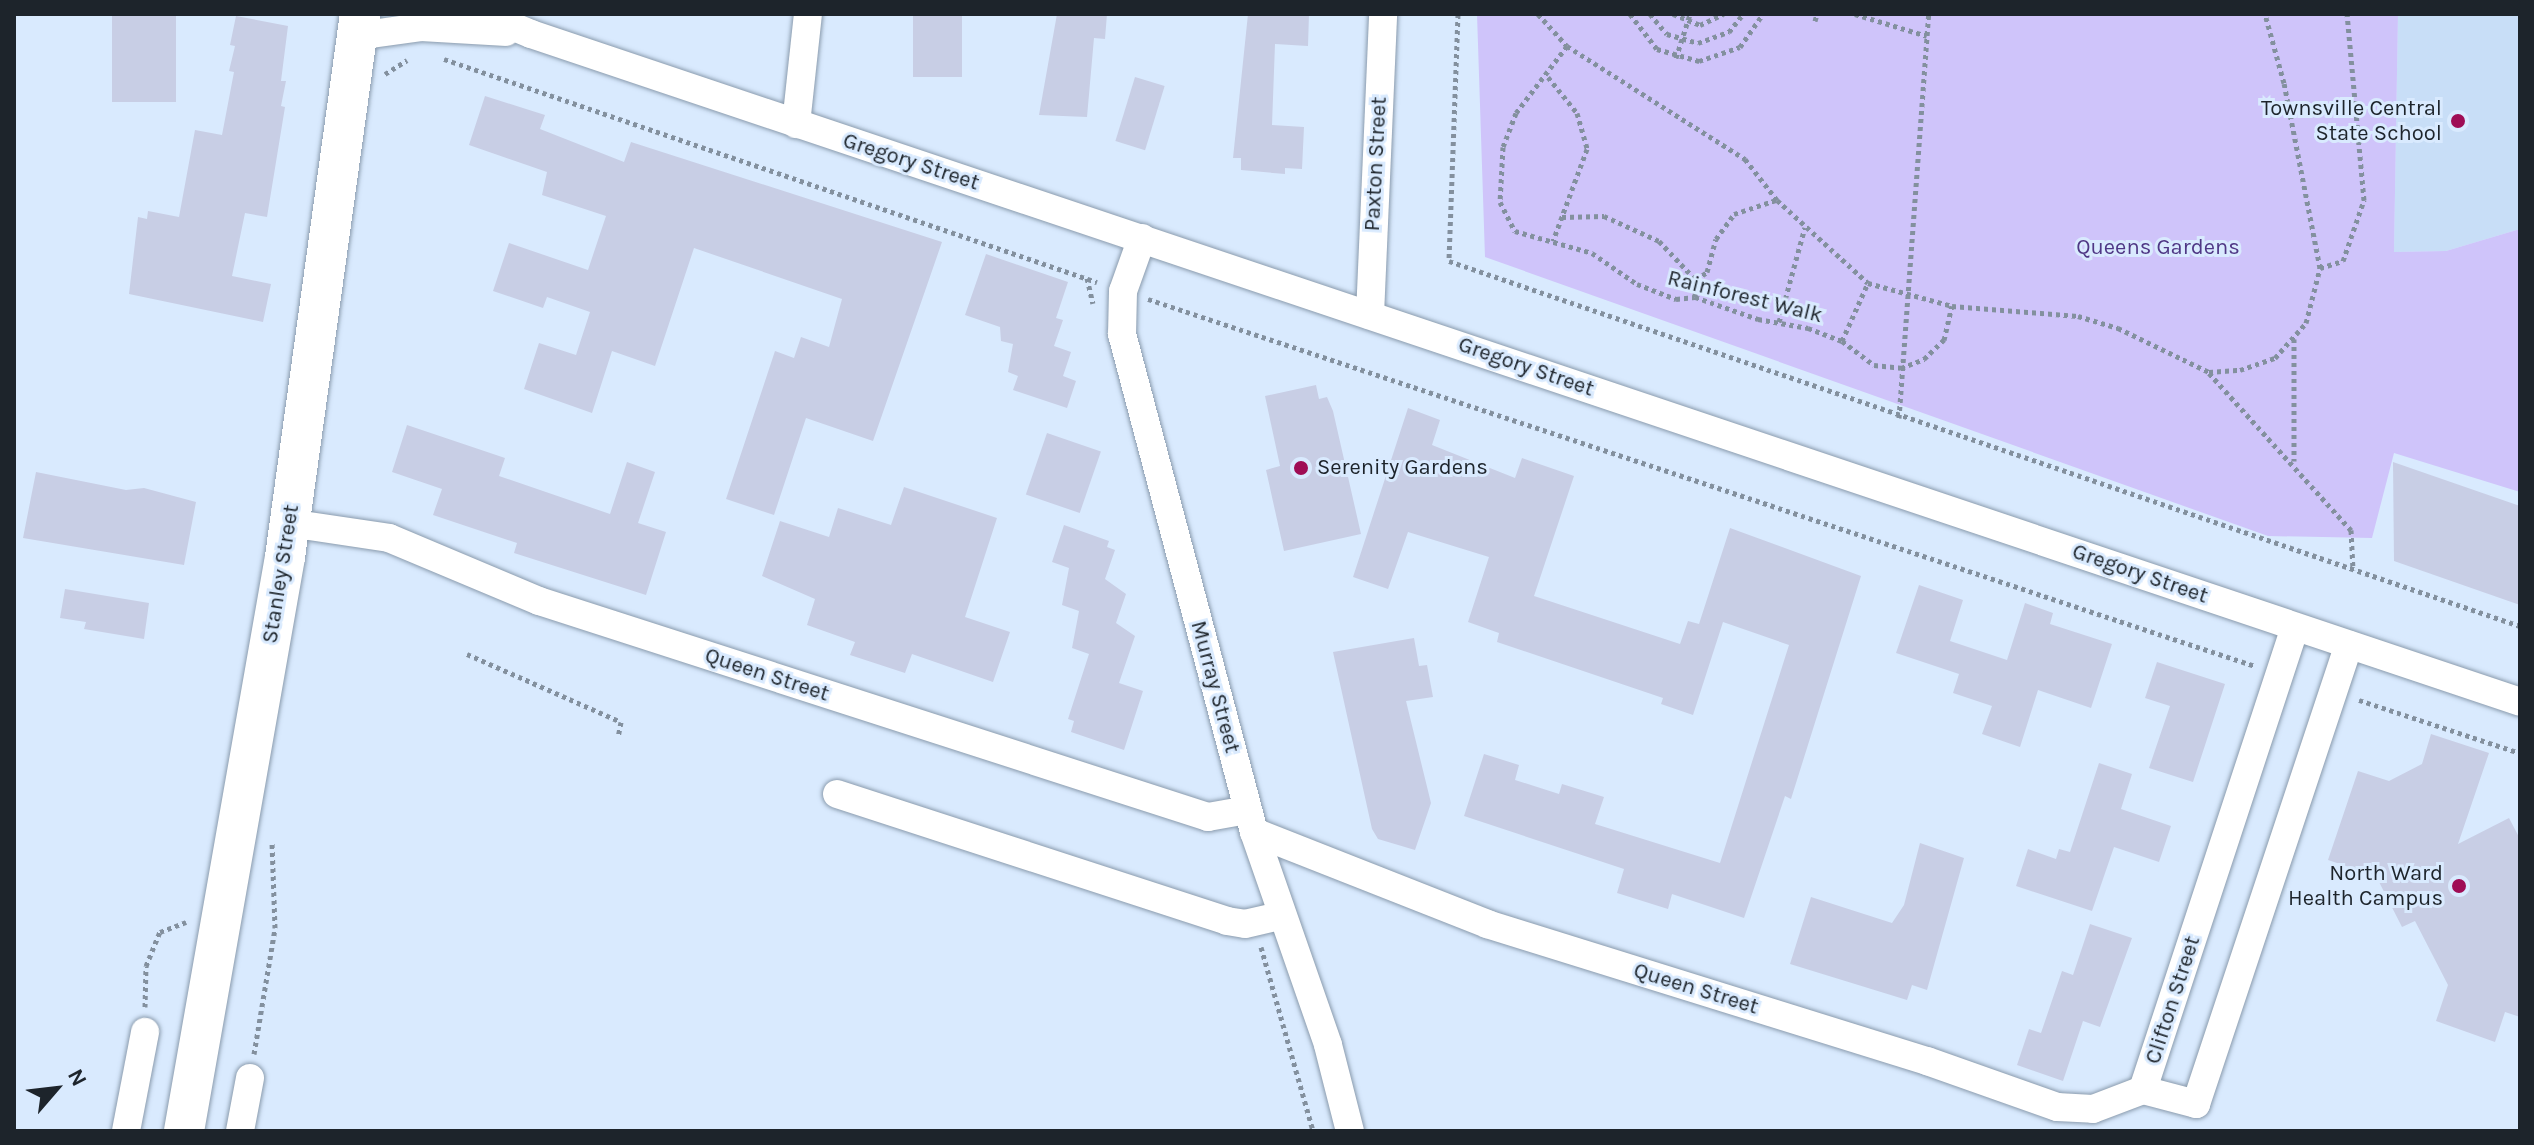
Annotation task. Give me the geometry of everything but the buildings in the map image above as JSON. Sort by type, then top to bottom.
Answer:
[{"type":"main road","name":"Stanley Street","points":[[184,1131],[289,523],[358,25]]},
{"type":"street","name":"Gregory Street","points":[[483,14],[531,34],[796,124],[2520,702]]},
{"type":"street","points":[[796,124],[808,14]]},
{"type":"street","name":"Paxton Street","points":[[1370,315],[1383,14]]},
{"type":"street","name":"Gregory Street","points":[[358,25],[449,27],[531,34]]},
{"type":"street","name":"Murray Street","points":[[1142,238],[1123,291],[1122,334],[1251,821],[1279,916],[1328,1045],[1350,1131]]},
{"type":"street","name":"Queen Street","points":[[289,523],[389,538],[539,601],[1208,817],[1251,821],[1487,924],[1927,1061],[2057,1107],[2093,1109],[2143,1090]]},
{"type":"street","name":"Clifton Street","points":[[2295,627],[2143,1090],[2196,1104],[2349,645]]},
{"type":"street","points":[[837,794],[1227,921],[1245,924],[1279,916]]},
{"type":"street","points":[[126,1131],[145,1032]]},
{"type":"street","points":[[240,1131],[250,1078]]},
{"type":"path","points":[[1458,14],[1449,261],[1899,418],[2520,626]]},
{"type":"path","points":[[1538,14],[1567,46],[1719,139],[1745,159],[1777,200],[1868,283],[1952,306],[2078,316],[2118,328],[2175,360],[2209,372],[2240,370],[2275,358],[2306,323],[2320,268],[2284,83],[2265,14]]},
{"type":"path","points":[[1630,14],[1641,34],[1676,58],[1720,57],[1740,47],[1763,14]]},
{"type":"path","points":[[1650,14],[1667,34],[1682,41],[1715,40],[1743,14]]},
{"type":"path","points":[[1673,14],[1687,23],[1700,25],[1724,14]]},
{"type":"path","points":[[1676,58],[1690,14]]},
{"type":"path","points":[[1855,14],[1927,36]]},
{"type":"path","points":[[1899,418],[1929,14]]},
{"type":"path","points":[[2320,268],[2343,261],[2364,200],[2347,14]]},
{"type":"path","name":"Rainforest Walk","points":[[1567,46],[1548,77],[1516,113],[1503,147],[1500,202],[1515,231],[1592,253],[1637,284],[1676,299],[1695,297],[1842,341],[1874,365],[1901,368]]},
{"type":"path","points":[[438,56],[1123,291],[2280,674]]},
{"type":"path","points":[[396,65],[415,57]]},
{"type":"path","points":[[1548,77],[1577,113],[1587,149],[1553,241]]},
{"type":"path","points":[[1696,280],[1707,272],[1716,239],[1734,214],[1777,200]]},
{"type":"path","points":[[1562,217],[1604,216],[1659,241],[1696,280],[1695,297]]},
{"type":"path","points":[[1779,322],[1805,227]]},
{"type":"path","points":[[1842,341],[1868,283]]},
{"type":"path","points":[[1901,368],[1924,359],[1944,340],[1952,306]]},
{"type":"path","points":[[2294,338],[2294,463]]},
{"type":"path","points":[[2209,372],[2351,530],[2353,570]]},
{"type":"path","points":[[467,654],[621,722],[618,737]]},
{"type":"path","points":[[2333,691],[2520,753]]},
{"type":"path","points":[[145,1032],[146,966],[160,932],[186,924],[191,911]]},
{"type":"path","points":[[250,1078],[275,928]]},
{"type":"shaded area","name":"Townsville Central State School","points":[[2398,14],[2520,14],[2520,229],[2446,251],[2394,252]]},
{"type":"green space","name":"Queens Gardens","points":[[1477,14],[2398,14],[2394,252],[2446,251],[2520,229],[2520,492],[2394,453],[2372,538],[2268,536],[1485,257]]},
{"type":"place","name":"Townsville Central State School","points":[[2458,121]]},
{"type":"place","name":"Serenity Gardens","points":[[1301,468]]},
{"type":"place","name":"North Ward Health Campus","points":[[2459,886]]}]
